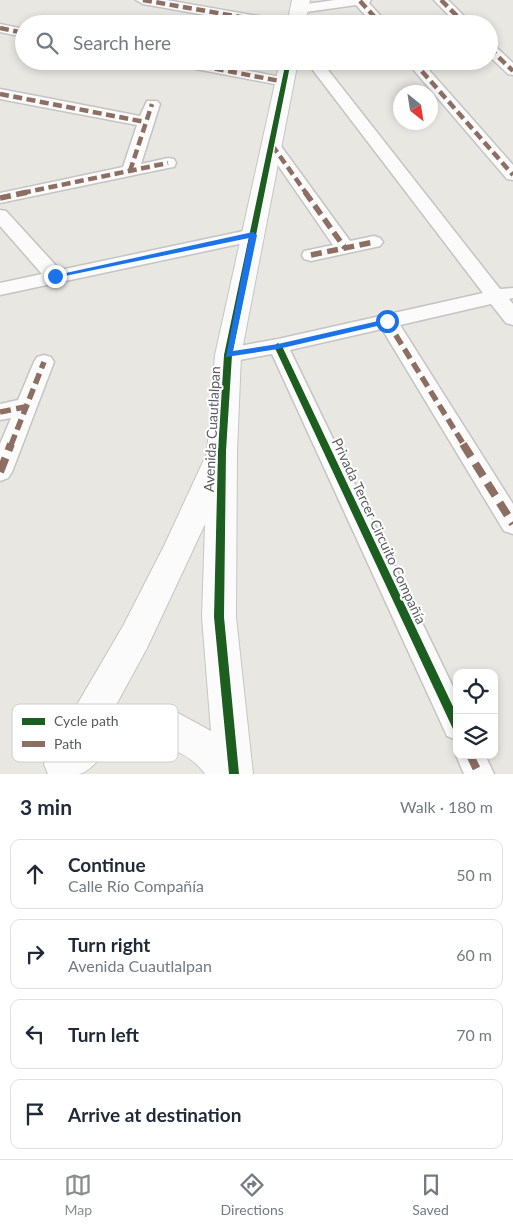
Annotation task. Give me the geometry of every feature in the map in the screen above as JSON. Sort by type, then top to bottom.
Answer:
[{"type":"street","points":[[142,0],[229,15]]},
{"type":"street","points":[[299,11],[364,0]]},
{"type":"street","points":[[441,0],[456,15]]},
{"type":"street","points":[[360,1],[373,15]]},
{"type":"street","points":[[0,28],[15,31]]},
{"type":"street","points":[[498,57],[513,71]]},
{"type":"street","points":[[267,70],[287,72]]},
{"type":"street","points":[[321,70],[505,294],[513,318]]},
{"type":"street","points":[[421,70],[513,175]]},
{"type":"street","name":"Avenida Cuautlalpan","points":[[234,774],[219,617],[222,451],[228,355],[287,72]]},
{"type":"street","points":[[0,94],[145,122]]},
{"type":"street","points":[[130,170],[152,104]]},
{"type":"street","points":[[272,145],[344,248]]},
{"type":"street","points":[[0,198],[168,163]]},
{"type":"street","points":[[0,215],[55,276]]},
{"type":"street","points":[[0,288],[253,235]]},
{"type":"street","points":[[311,255],[374,242]]},
{"type":"street","points":[[228,355],[278,346],[505,294]]},
{"type":"street","points":[[387,321],[513,524]]},
{"type":"street","name":"Privada Tercer Circuito Compañía","points":[[278,346],[453,718]]},
{"type":"street","points":[[0,472],[44,362]]},
{"type":"street","points":[[0,412],[25,407]]},
{"type":"street","name":"Avenida Cuautlalpan","points":[[96,704],[135,637],[178,550],[222,451]]},
{"type":"street","points":[[178,731],[212,752],[227,774]]},
{"type":"street","points":[[472,759],[479,774]]},
{"type":"street","points":[[56,771],[67,762]]},
{"type":"marked path","points":[[143,0],[229,15]]},
{"type":"marked path","points":[[441,0],[456,15]]},
{"type":"marked path","points":[[360,1],[373,15]]},
{"type":"marked path","points":[[0,28],[15,31]]},
{"type":"marked path","points":[[498,57],[513,71]]},
{"type":"marked path","points":[[222,70],[285,82]]},
{"type":"marked path","points":[[421,70],[513,175]]},
{"type":"marked path","points":[[0,94],[145,122]]},
{"type":"marked path","points":[[130,171],[152,104]]},
{"type":"marked path","points":[[272,145],[345,248]]},
{"type":"marked path","points":[[0,198],[168,163]]},
{"type":"marked path","points":[[311,255],[374,242]]},
{"type":"marked path","points":[[387,321],[513,524]]},
{"type":"marked path","points":[[0,472],[44,362]]},
{"type":"marked path","points":[[0,412],[25,407]]},
{"type":"marked path","points":[[472,759],[479,774]]},
{"type":"cycle path","points":[[234,774],[219,617],[222,451],[228,355],[287,70]]},
{"type":"cycle path","points":[[278,346],[453,718]]},
{"type":"route","points":[[55,276],[253,235],[228,355],[278,346],[387,321]]}]
